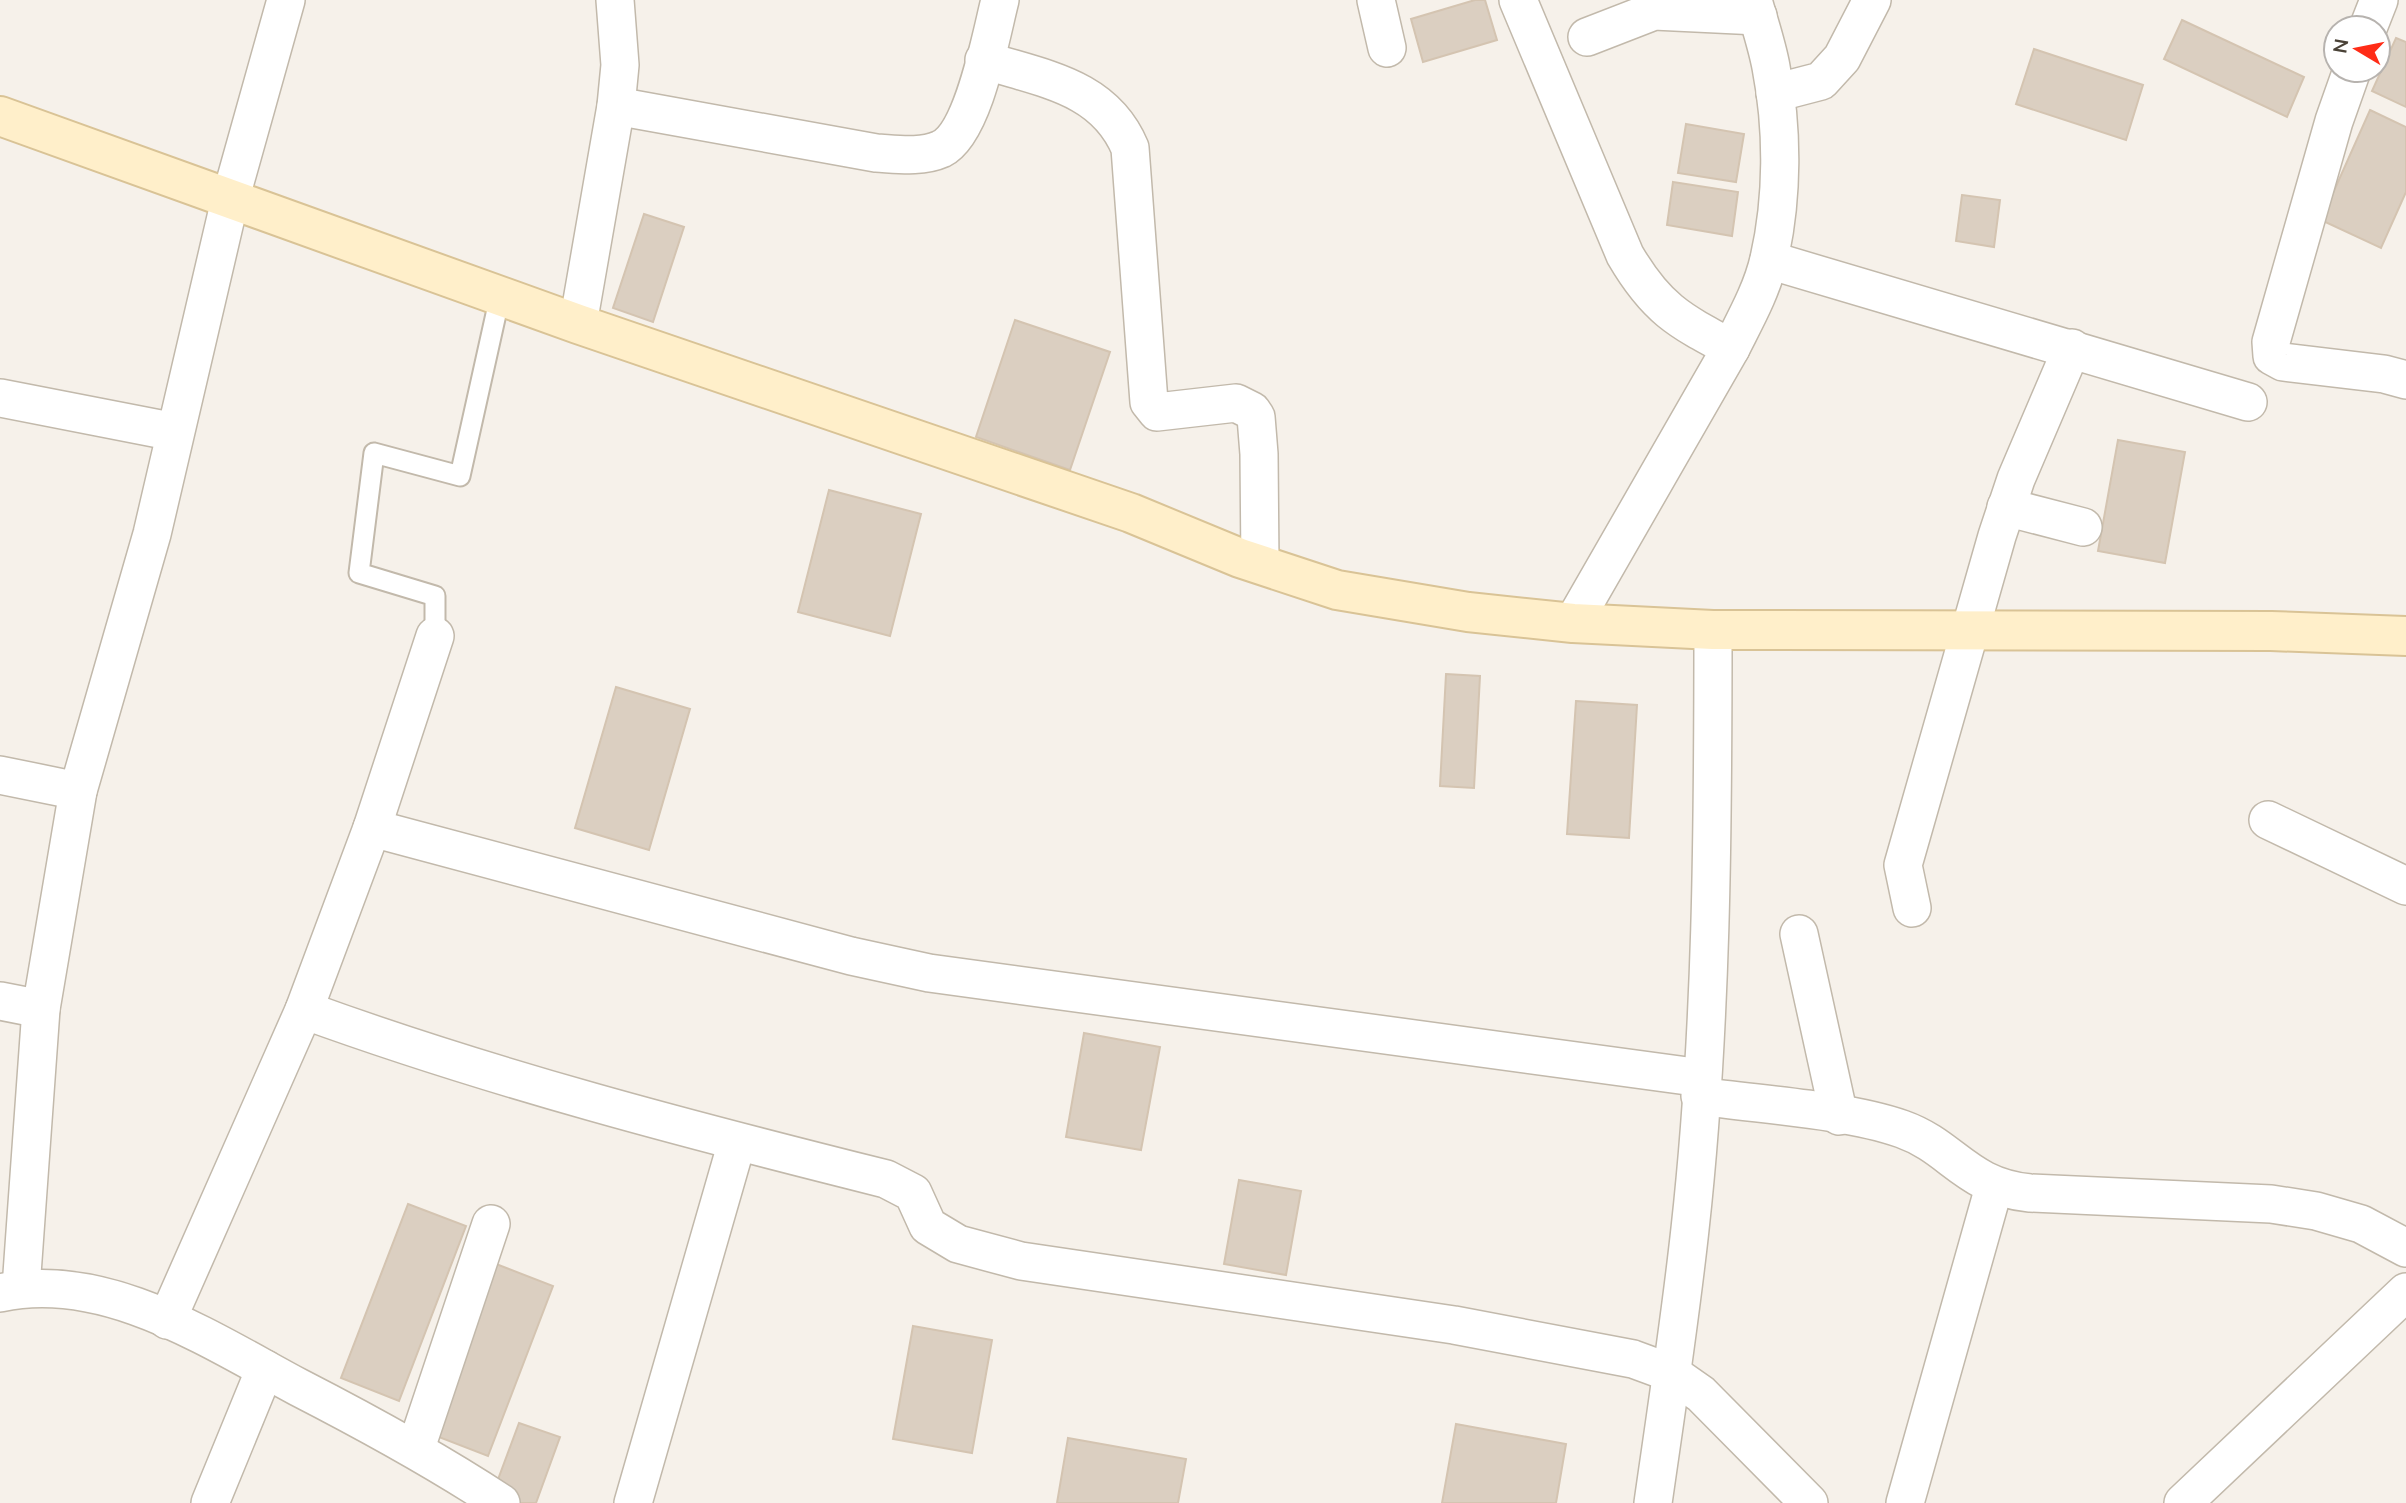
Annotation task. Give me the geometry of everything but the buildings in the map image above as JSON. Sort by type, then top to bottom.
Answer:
[{"type":"street","points":[[286,0],[230,200],[152,534],[78,792],[41,1009],[11,1291],[73,1292],[142,1308],[416,1448],[501,1503]]},
{"type":"street","points":[[578,324],[616,106],[620,65],[615,0]]},
{"type":"street","points":[[616,106],[876,153],[915,155],[939,150],[954,141],[966,118],[1000,0]]},
{"type":"street","points":[[1376,0],[1387,48]]},
{"type":"street","points":[[1518,0],[1625,255],[1642,284],[1661,307],[1731,348]]},
{"type":"street","points":[[1775,93],[1821,81],[1842,58],[1872,0]]},
{"type":"street","points":[[1573,624],[1731,348],[1753,304],[1769,260],[1778,188],[1775,93],[1755,8],[1654,11],[1587,37]]},
{"type":"street","points":[[984,60],[1077,91],[1099,103],[1121,126],[1130,148],[1149,402],[1157,412],[1236,402],[1252,411],[1256,417],[1259,454],[1260,564]]},
{"type":"street","points":[[2347,84],[2270,342],[2272,356],[2283,362],[2384,374],[2406,380]]},
{"type":"street","points":[[0,116],[578,324],[1131,513],[1260,564],[1337,590],[1468,612],[1573,624],[1713,630],[2271,631],[2406,636]]},
{"type":"street","points":[[1769,260],[1974,323],[2073,348],[2248,402]]},
{"type":"street","points":[[1912,908],[1903,865],[1970,630],[2006,507],[2073,348]]},
{"type":"street","points":[[0,398],[175,432]]},
{"type":"street","points":[[2006,507],[2083,527]]},
{"type":"street","points":[[1653,1503],[1690,1229],[1701,1087],[1711,872],[1713,630]]},
{"type":"street","points":[[167,1320],[304,1010],[372,828],[435,636]]},
{"type":"street","points":[[0,775],[78,792]]},
{"type":"street","points":[[2268,820],[2406,886]]},
{"type":"street","points":[[372,828],[851,956],[929,973],[1701,1087],[1872,1120],[1905,1130],[1994,1187],[2029,1193],[2271,1204],[2316,1211],[2361,1224],[2406,1248]]},
{"type":"street","points":[[1799,934],[1839,1115]]},
{"type":"street","points":[[0,1001],[41,1009]]},
{"type":"street","points":[[304,1010],[401,1045],[737,1142],[886,1178],[913,1193],[928,1226],[958,1244],[1021,1261],[1512,1335],[1633,1359],[1671,1373],[1701,1394],[1809,1503]]},
{"type":"street","points":[[633,1503],[737,1142]]},
{"type":"street","points":[[1905,1503],[1994,1187]]},
{"type":"street","points":[[416,1448],[491,1224]]},
{"type":"street","points":[[2183,1503],[2406,1292]]},
{"type":"street","points":[[210,1503],[265,1369]]},
{"type":"lane","points":[[435,636],[435,596],[359,573],[374,453],[460,476],[500,296]]}]
